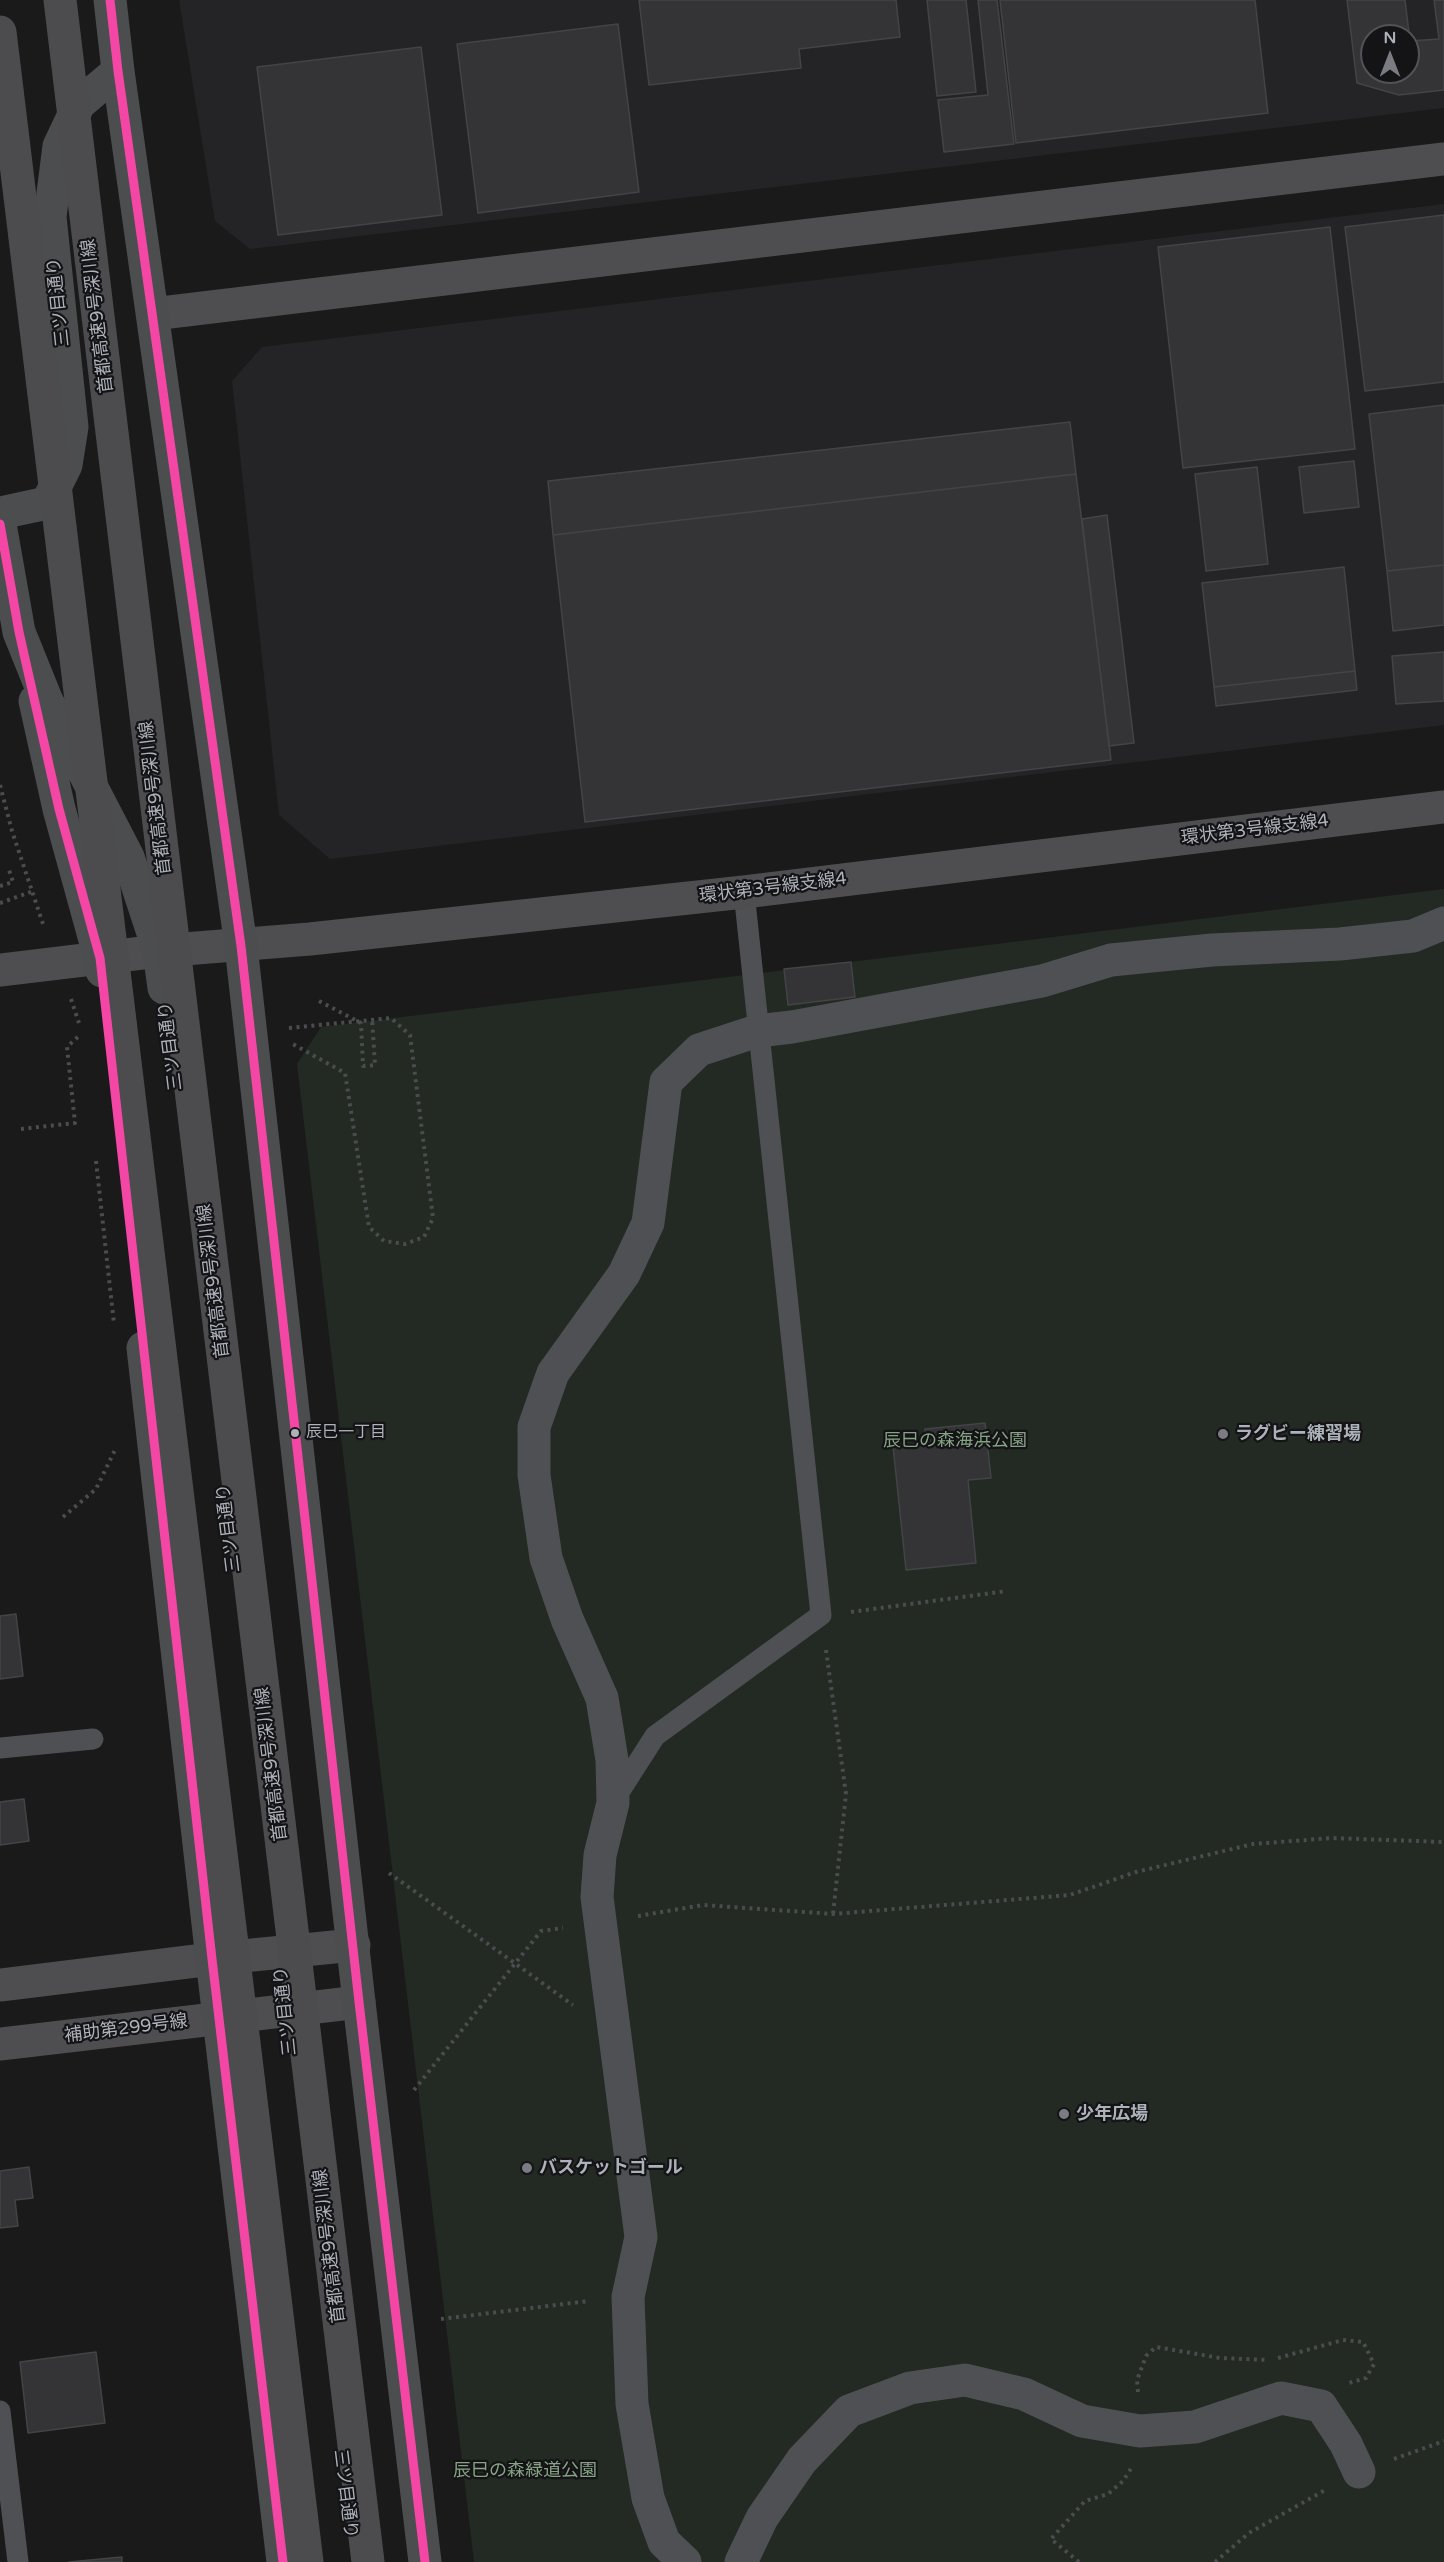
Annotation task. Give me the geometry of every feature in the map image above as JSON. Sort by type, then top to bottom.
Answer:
[{"type":"highway","name":"首都高速9号深川線","points":[[60,0],[368,2562]]},
{"type":"highway","points":[[0,32],[308,2562]]},
{"type":"main road","points":[[110,0],[118,71],[241,946],[359,2002],[425,2562]]},
{"type":"main road","name":"三ツ目通り","points":[[0,513],[48,503],[66,465],[72,427],[50,217],[59,146],[79,104],[118,71]]},
{"type":"main road","name":"三ツ目通り","points":[[0,524],[20,632],[46,699],[128,856],[159,951],[353,2562]]},
{"type":"main road","points":[[20,632],[59,809],[100,958],[212,1959],[283,2562]]},
{"type":"street","points":[[153,314],[1444,159]]},
{"type":"street","name":"環状第3号線支線4","points":[[0,970],[159,951],[241,946],[744,892],[1444,807]]},
{"type":"street","points":[[685,2562],[664,2542],[648,2498],[632,2404],[628,2297],[641,2237],[597,1898],[600,1855],[613,1803],[612,1760],[602,1698],[567,1619],[546,1558],[534,1475],[534,1427],[553,1372],[624,1274],[648,1223],[666,1082],[699,1050],[757,1031],[792,1027],[1042,981],[1111,960],[1212,950],[1340,944],[1413,936],[1444,923]]},
{"type":"street","points":[[0,1985],[212,1959],[354,1945]]},
{"type":"street","name":"補助第299号線","points":[[0,2044],[359,2002]]},
{"type":"street","points":[[741,2562],[762,2518],[802,2460],[849,2411],[910,2388],[965,2380],[1024,2394],[1082,2421],[1140,2431],[1195,2427],[1281,2398],[1321,2406],[1346,2444],[1359,2472]]},
{"type":"lane","points":[[613,1803],[655,1736],[822,1616],[757,1031],[744,892]]},
{"type":"lane","points":[[0,1748],[93,1739]]},
{"type":"lane","points":[[0,2411],[6,2525],[18,2562]]},
{"type":"path","points":[[0,886],[13,882],[8,867]]},
{"type":"path","points":[[0,903],[31,892]]},
{"type":"path","points":[[319,1001],[361,1023],[363,1066],[375,1065],[372,1018]]},
{"type":"path","points":[[287,1041],[345,1073],[369,1227],[384,1241],[405,1244],[424,1237],[433,1218],[410,1035],[391,1018]]},
{"type":"path","points":[[21,1129],[75,1123],[67,1047],[81,1034]]},
{"type":"path","points":[[95,1160],[115,1332]]},
{"type":"path","points":[[63,1517],[96,1489],[118,1443]]},
{"type":"path","points":[[833,1914],[846,1794],[822,1616],[1007,1592]]},
{"type":"path","points":[[414,2090],[542,1931],[703,1905],[833,1914],[1070,1895],[1136,1872],[1253,1844],[1332,1838],[1444,1842]]},
{"type":"path","points":[[388,1873],[517,1963],[614,2035]]},
{"type":"path","points":[[441,2319],[628,2297]]},
{"type":"shaded area","points":[[179,0],[1444,0],[1444,108],[250,249],[215,221]]},
{"type":"shaded area","points":[[1444,204],[1444,725],[330,859],[279,815],[232,381],[262,347]]},
{"type":"green space","name":"辰巳の森海浜公園","points":[[1444,889],[1444,2562],[474,2562],[297,1064],[321,1027]]},
{"type":"building","points":[[639,0],[896,0],[900,37],[799,49],[801,68],[649,85]]},
{"type":"building","points":[[927,0],[966,0],[976,92],[937,96]]},
{"type":"building","points":[[978,0],[997,0],[1014,144],[944,152],[938,100],[988,95]]},
{"type":"building","points":[[1000,0],[1255,0],[1268,113],[1016,143]]},
{"type":"building","points":[[1347,0],[1405,0],[1408,24],[1360,24],[1360,84],[1357,83]]},
{"type":"building","points":[[1434,0],[1444,0],[1444,90],[1399,95],[1360,84],[1420,84],[1420,40],[1439,39]]},
{"type":"building","points":[[618,24],[639,192],[478,213],[457,44]]},
{"type":"building","points":[[421,47],[442,215],[278,235],[257,67]]},
{"type":"building","points":[[1444,215],[1444,382],[1365,391],[1345,227]]},
{"type":"building","points":[[1330,227],[1355,449],[1183,468],[1158,247]]},
{"type":"building","points":[[1444,405],[1444,565],[1387,571],[1369,414]]},
{"type":"building","points":[[1070,422],[1076,474],[553,535],[548,481]]},
{"type":"building","points":[[1354,461],[1359,507],[1304,513],[1299,467]]},
{"type":"building","points":[[1257,467],[1268,564],[1206,571],[1195,474]]},
{"type":"building","points":[[1076,474],[1111,760],[585,822],[553,535]]},
{"type":"building","points":[[1107,515],[1134,743],[1109,746],[1082,519]]},
{"type":"building","points":[[1444,565],[1444,625],[1393,631],[1387,571]]},
{"type":"building","points":[[1344,567],[1355,671],[1214,687],[1202,583]]},
{"type":"building","points":[[1444,652],[1444,701],[1396,704],[1392,656]]},
{"type":"building","points":[[1355,671],[1357,690],[1216,706],[1214,687]]},
{"type":"building","points":[[851,962],[855,997],[788,1005],[784,969]]},
{"type":"building","points":[[985,1423],[991,1478],[968,1480],[976,1563],[906,1570],[893,1446],[926,1443],[925,1429]]},
{"type":"building","points":[[16,1614],[23,1676],[0,1679],[0,1616]]},
{"type":"building","points":[[24,1799],[29,1841],[0,1845],[0,1802]]},
{"type":"building","points":[[29,2167],[33,2198],[15,2200],[18,2226],[0,2228],[0,2171]]},
{"type":"building","points":[[96,2352],[105,2423],[28,2433],[20,2362]]},
{"type":"building","points":[[122,2557],[122,2562],[69,2562]]},
{"type":"transit line","points":[[110,0],[118,71],[241,946],[359,2002],[425,2562]]},
{"type":"transit line","points":[[0,524],[19,632],[59,809],[100,958],[212,1959],[283,2562]]},
{"type":"place","name":"辰巳一丁目","points":[[295,1433]]},
{"type":"place","name":"ラグビー練習場","points":[[1223,1434]]},
{"type":"place","name":"少年広場","points":[[1064,2114]]},
{"type":"place","name":"バスケットゴール","points":[[527,2168]]},
{"type":"park label","name":"辰巳の森緑道公園","points":[[525,2471]]}]
